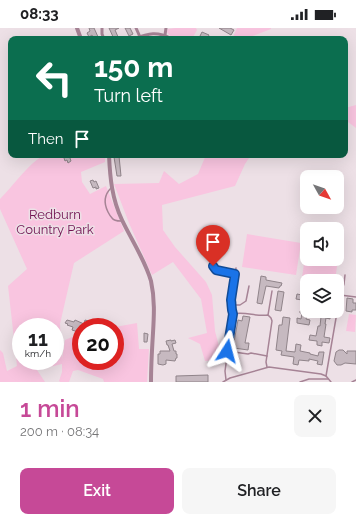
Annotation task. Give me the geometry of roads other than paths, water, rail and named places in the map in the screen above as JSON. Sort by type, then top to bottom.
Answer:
[{"type":"street","points":[[144,36],[154,33],[165,35],[166,28]]},
{"type":"street","points":[[108,158],[111,187],[117,206],[151,281],[154,318],[151,382]]},
{"type":"lane","points":[[111,187],[107,192],[105,200],[106,208],[112,218],[116,221],[123,222]]},
{"type":"lane","points":[[214,259],[213,266],[216,270],[235,274]]},
{"type":"lane","points":[[226,380],[224,371],[233,314],[231,300],[236,268]]},
{"type":"lane","points":[[344,284],[345,275]]},
{"type":"lane","points":[[232,304],[240,305],[246,301],[248,286]]},
{"type":"lane","points":[[266,368],[272,321],[268,315],[272,291]]},
{"type":"lane","points":[[344,296],[356,297]]},
{"type":"lane","points":[[233,314],[239,312],[263,316],[268,315]]},
{"type":"lane","points":[[326,376],[336,318]]},
{"type":"lane","points":[[227,351],[267,356]]},
{"type":"lane","points":[[223,382],[230,378],[274,367],[321,374],[326,376],[331,382]]},
{"type":"lane","points":[[300,382],[328,379]]},
{"type":"lane","points":[[352,382],[356,380]]},
{"type":"park label","name":"Redburn Country Park","points":[[55,222]]}]
